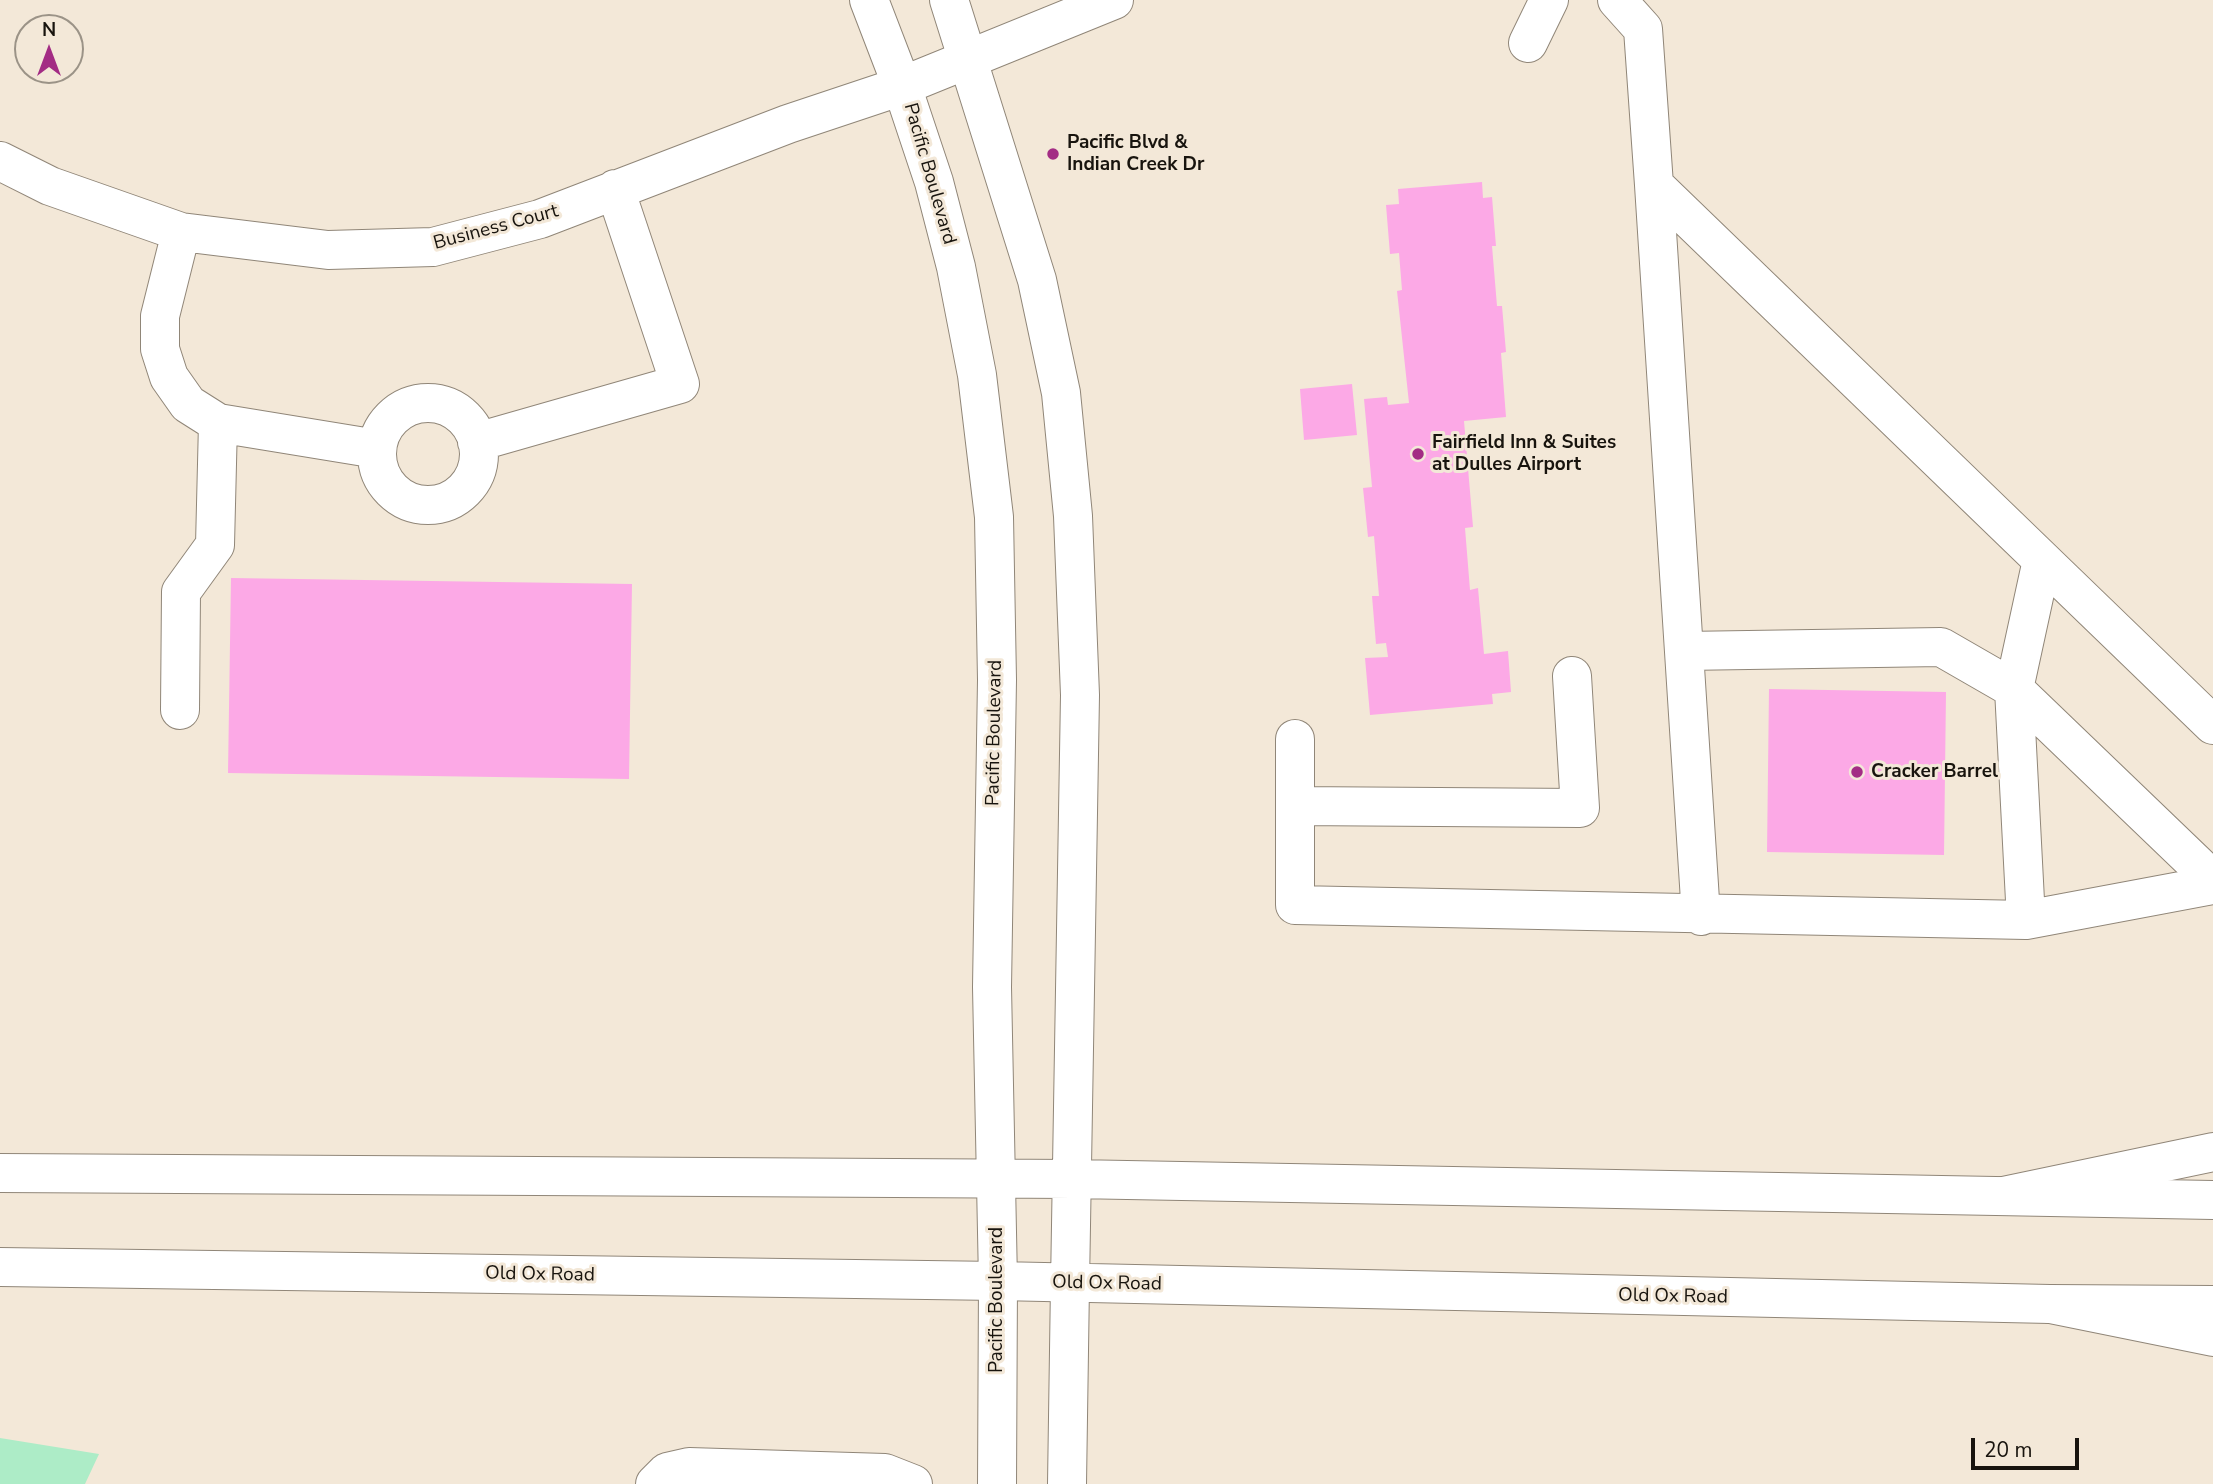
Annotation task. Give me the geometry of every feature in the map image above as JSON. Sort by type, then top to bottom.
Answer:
[{"type":"main road","name":"Pacific Boulevard","points":[[869,0],[902,86],[934,182],[956,267],[977,375],[994,517],[997,680],[992,988],[998,1282],[997,1484]]},
{"type":"main road","points":[[949,0],[970,58],[1037,280],[1061,393],[1071,502],[1080,695],[1067,1484]]},
{"type":"main road","name":"Business Court","points":[[0,161],[50,186],[181,232],[328,250],[433,247],[540,219],[615,189],[902,86],[1114,0]]},
{"type":"main road","points":[[1528,43],[1549,0]]},
{"type":"main road","points":[[1617,0],[1643,29],[1701,916]]},
{"type":"main road","points":[[1654,185],[2213,725]]},
{"type":"main road","points":[[477,442],[680,384],[615,189]]},
{"type":"main road","points":[[181,232],[160,316],[160,349],[169,377],[188,404],[218,423],[377,449]]},
{"type":"main road","points":[[432,402],[448,406],[461,414],[474,429],[477,442],[480,454],[477,471],[467,489],[449,502],[428,506],[401,498],[387,485],[379,470],[377,449],[385,426],[397,413],[414,404],[432,402]]},
{"type":"main road","points":[[180,710],[181,592],[215,545],[218,423]]},
{"type":"main road","points":[[2026,920],[2014,689],[2042,560]]},
{"type":"main road","points":[[1684,651],[1941,647],[2014,689],[2213,883]]},
{"type":"main road","points":[[1295,806],[1580,808],[1572,676]]},
{"type":"main road","points":[[1296,739],[1295,905],[1701,916],[2026,920],[2213,883]]},
{"type":"main road","points":[[2003,1196],[2213,1152]]},
{"type":"main road","points":[[0,1173],[1073,1179],[2213,1200]]},
{"type":"main road","name":"Old Ox Road","points":[[0,1267],[998,1282],[2213,1305]]},
{"type":"main road","points":[[2050,1304],[2213,1337]]},
{"type":"main road","points":[[655,1484],[667,1472],[689,1467],[885,1474],[913,1484]]},
{"type":"green space","points":[[0,1438],[99,1454],[85,1484],[0,1484]]},
{"type":"building","name":"Fairfield Inn & Suites at Dulles Airport","points":[[1482,182],[1483,198],[1492,197],[1496,246],[1492,246],[1497,306],[1502,306],[1506,352],[1501,353],[1506,417],[1464,421],[1473,527],[1465,528],[1470,590],[1478,588],[1484,654],[1508,651],[1511,692],[1492,694],[1493,704],[1370,715],[1365,658],[1388,657],[1386,643],[1376,644],[1372,596],[1379,596],[1374,536],[1368,537],[1363,488],[1372,487],[1364,399],[1387,397],[1388,405],[1409,403],[1397,291],[1402,290],[1399,253],[1390,254],[1386,205],[1399,204],[1398,189]]},
{"type":"building","points":[[1352,384],[1357,435],[1304,440],[1300,389]]},
{"type":"building","points":[[231,578],[632,584],[629,779],[228,773]]},
{"type":"building","name":"Cracker Barrel","points":[[1769,689],[1946,692],[1944,855],[1767,852]]},
{"type":"place","name":"Pacific Blvd & Indian Creek Dr","points":[[1053,154]]},
{"type":"place","name":"Fairfield Inn & Suites at Dulles Airport","points":[[1418,454]]},
{"type":"place","name":"Cracker Barrel","points":[[1857,772]]}]
